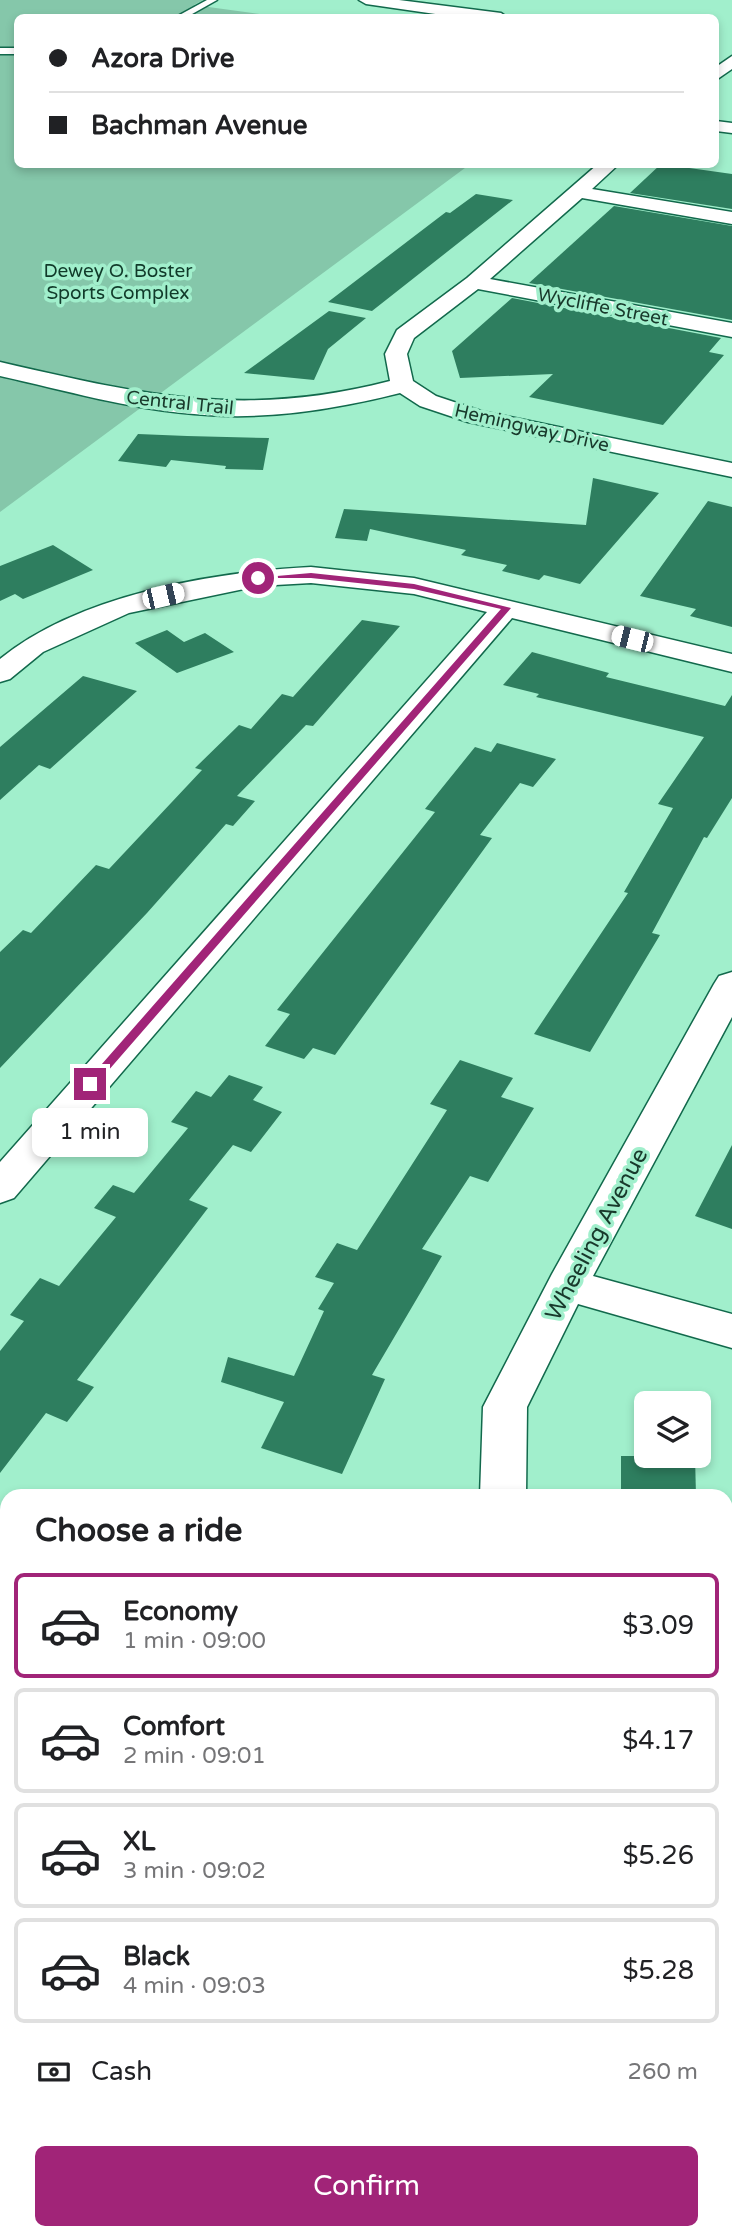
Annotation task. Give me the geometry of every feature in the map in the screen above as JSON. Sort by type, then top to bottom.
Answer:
[{"type":"street","points":[[366,0],[471,14]]},
{"type":"street","points":[[719,69],[729,51]]},
{"type":"street","points":[[403,385],[397,370],[396,354],[405,335],[474,282],[605,168]]},
{"type":"street","points":[[577,192],[732,218]]},
{"type":"street","name":"Wycliffe Street","points":[[474,282],[732,330]]},
{"type":"street","name":"Central Trail","points":[[0,369],[154,403],[222,410],[317,403],[403,385]]},
{"type":"street","name":"Hemingway Drive","points":[[403,385],[428,401],[476,417],[732,470]]},
{"type":"street","points":[[0,673],[33,646],[121,606],[258,578],[311,575],[414,586],[732,663]]},
{"type":"street","points":[[0,1188],[506,608]]},
{"type":"street","name":"Wheeling Avenue","points":[[503,1489],[505,1408],[567,1285],[732,984]]},
{"type":"street","points":[[567,1285],[732,1331]]},
{"type":"lane","points":[[186,14],[213,0]]},
{"type":"green space","name":"Dewey O. Boster Sports Complex","points":[[0,0],[203,0],[194,5],[260,14],[14,14],[14,168],[465,168],[0,512]]},
{"type":"building","points":[[657,168],[689,168],[732,174],[732,209],[630,193]]},
{"type":"building","points":[[476,194],[513,200],[372,311],[328,302],[446,212],[450,213]]},
{"type":"building","points":[[614,206],[732,226],[732,320],[529,283]]},
{"type":"building","points":[[512,298],[721,338],[709,352],[724,355],[663,425],[529,397],[553,374],[460,378],[452,351]]},
{"type":"building","points":[[329,311],[366,318],[328,349],[314,380],[244,373]]},
{"type":"building","points":[[138,434],[269,438],[263,470],[225,469],[226,466],[171,460],[166,467],[118,461]]},
{"type":"building","points":[[593,478],[659,493],[580,584],[544,575],[539,580],[502,571],[507,565],[461,555],[466,550],[370,529],[367,541],[335,538],[344,509],[586,525]]},
{"type":"building","points":[[708,501],[732,507],[732,627],[690,616],[696,609],[640,596]]},
{"type":"building","points":[[53,545],[93,570],[23,599],[15,594],[0,601],[0,566]]},
{"type":"building","points":[[362,620],[400,626],[313,726],[306,725],[237,796],[255,801],[233,826],[226,824],[147,913],[0,1068],[0,952],[23,930],[31,933],[96,865],[109,869],[202,770],[195,768],[239,725],[251,729],[282,694],[293,697]]},
{"type":"building","points":[[167,630],[184,642],[205,633],[234,652],[177,673],[135,643]]},
{"type":"building","points":[[532,652],[609,673],[606,677],[725,706],[732,695],[732,798],[707,838],[704,837],[652,933],[660,935],[590,1052],[534,1034],[628,893],[624,892],[673,808],[658,804],[704,737],[536,697],[539,694],[503,685]]},
{"type":"building","points":[[83,676],[137,691],[50,769],[39,765],[0,800],[0,747]]},
{"type":"building","points":[[497,743],[556,759],[533,787],[520,783],[480,835],[492,838],[335,1055],[313,1048],[304,1059],[265,1046],[290,1014],[277,1010],[435,812],[425,809],[475,747],[491,752]]},
{"type":"building","points":[[460,1060],[513,1078],[501,1097],[534,1108],[488,1182],[470,1176],[422,1249],[442,1256],[372,1375],[385,1379],[342,1474],[261,1448],[284,1402],[221,1382],[228,1357],[294,1376],[324,1311],[318,1309],[334,1283],[315,1277],[337,1243],[357,1250],[447,1110],[430,1104]]},
{"type":"building","points":[[229,1075],[263,1087],[253,1100],[282,1112],[251,1152],[233,1145],[189,1200],[208,1208],[77,1380],[94,1387],[67,1422],[46,1413],[0,1473],[0,1351],[24,1321],[10,1315],[40,1278],[59,1286],[116,1217],[94,1208],[113,1185],[134,1193],[188,1128],[171,1122],[196,1091],[211,1097]]},
{"type":"building","points":[[732,1145],[732,1229],[695,1216]]},
{"type":"building","points":[[621,1456],[634,1456],[634,1468],[695,1468],[696,1489],[621,1489]]},
{"type":"route","points":[[90,1084],[506,608],[414,586],[311,575],[258,578]]}]
